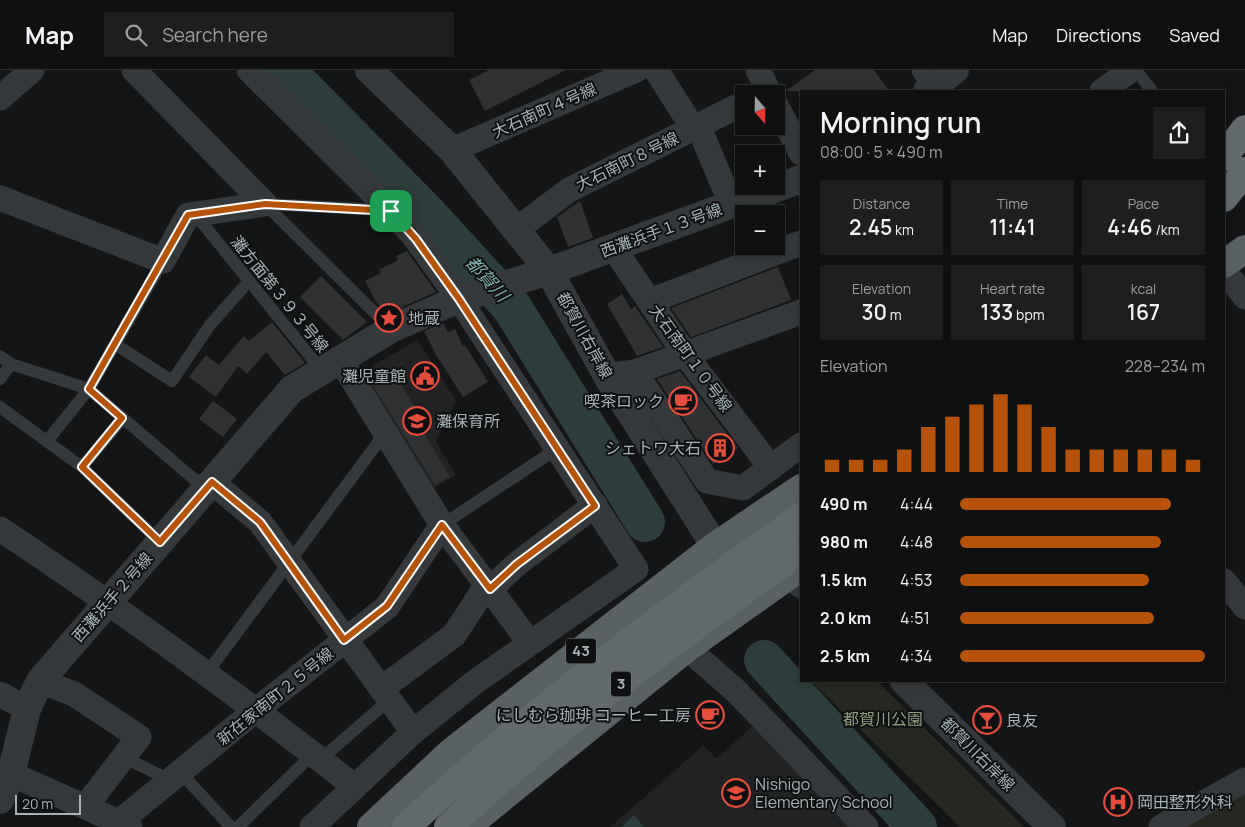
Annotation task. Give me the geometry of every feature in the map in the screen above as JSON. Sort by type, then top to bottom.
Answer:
[{"type":"highway","points":[[1225,157],[1245,129]]},
{"type":"highway","points":[[1225,197],[1245,171]]},
{"type":"highway","points":[[1225,197],[1245,183]]},
{"type":"highway","points":[[1225,263],[1245,249]]},
{"type":"highway","name":"43","points":[[371,827],[451,752],[715,546],[800,489]]},
{"type":"highway","name":"3","points":[[406,827],[538,712],[612,654],[800,518]]},
{"type":"highway","points":[[466,827],[687,648],[799,569]]},
{"type":"highway","name":"3","points":[[448,827],[557,735],[658,655],[799,569]]},
{"type":"street","points":[[0,98],[32,70]]},
{"type":"street","points":[[134,70],[265,204]]},
{"type":"street","points":[[249,70],[391,211],[464,297],[636,569],[475,682],[413,732],[312,827]]},
{"type":"street","name":"都賀川右岸線","points":[[369,70],[452,150],[516,230],[538,274],[607,376],[715,546]]},
{"type":"street","name":"大石南町４号線","points":[[452,150],[636,70]]},
{"type":"street","points":[[656,70],[696,127],[731,204]]},
{"type":"street","points":[[1103,90],[1131,70]]},
{"type":"street","name":"大石南町８号線","points":[[516,230],[568,190],[735,108]]},
{"type":"street","points":[[785,124],[800,151]]},
{"type":"street","points":[[1225,158],[1245,163]]},
{"type":"street","name":"西灘浜手１３号線","points":[[464,297],[613,248],[800,179]]},
{"type":"street","points":[[0,198],[163,260],[188,215],[265,204]]},
{"type":"street","points":[[650,301],[800,243]]},
{"type":"street","name":"大石南町１０号線","points":[[613,248],[685,354],[770,468]]},
{"type":"street","points":[[1225,272],[1245,296]]},
{"type":"street","name":"西灘浜手２号線","points":[[0,800],[11,774],[27,709],[40,680],[292,390],[391,329],[464,297]]},
{"type":"street","points":[[607,376],[635,372],[800,312]]},
{"type":"street","points":[[331,365],[385,433],[442,525],[530,643]]},
{"type":"street","points":[[635,372],[707,481],[743,488],[800,446]]},
{"type":"street","points":[[212,482],[260,522],[344,640],[413,732]]},
{"type":"street","points":[[385,695],[454,635],[488,587],[595,506]]},
{"type":"street","name":"新在家南町２５号線","points":[[124,825],[175,776],[387,606],[442,525]]},
{"type":"street","points":[[0,529],[109,602],[256,710],[354,786]]},
{"type":"street","points":[[715,546],[799,569]]},
{"type":"street","points":[[1232,579],[1245,607]]},
{"type":"street","points":[[687,648],[737,692],[866,827]]},
{"type":"street","points":[[40,680],[74,694],[139,737],[85,807]]},
{"type":"street","name":"都賀川右岸線","points":[[917,685],[1052,827]]},
{"type":"street","points":[[0,694],[27,709]]},
{"type":"street","points":[[11,774],[124,825]]},
{"type":"street","points":[[1161,827],[1245,780]]},
{"type":"lane","points":[[1136,70],[1151,90]]},
{"type":"lane","points":[[265,204],[391,211]]},
{"type":"lane","points":[[265,204],[391,329]]},
{"type":"lane","name":"灘方面第３９３号線","points":[[195,214],[249,281],[331,365]]},
{"type":"lane","points":[[47,441],[89,389],[163,260]]},
{"type":"lane","points":[[115,344],[172,381],[210,325],[249,281]]},
{"type":"lane","points":[[0,356],[11,364],[89,389],[195,480],[212,482]]},
{"type":"lane","points":[[0,378],[11,364]]},
{"type":"lane","points":[[0,407],[82,467],[160,542]]},
{"type":"lane","points":[[82,467],[122,418]]},
{"type":"lane","points":[[207,674],[385,433]]},
{"type":"lane","name":"新在家南町２５号線","points":[[442,525],[558,448]]},
{"type":"lane","points":[[238,827],[385,695]]},
{"type":"lane","points":[[123,757],[175,776],[231,827]]},
{"type":"shaded area","name":"灘保育所","points":[[417,340],[456,400],[436,442],[456,475],[429,491],[362,372]]},
{"type":"shaded area","name":"Nishigo Elementary School","points":[[756,723],[856,827],[610,827],[704,745],[716,759]]},
{"type":"shaded area","points":[[634,815],[644,827],[621,827]]},
{"type":"green space","name":"都賀川公園","points":[[812,682],[878,682],[1024,827],[960,827]]},
{"type":"green space","points":[[1245,791],[1245,827],[1177,827]]},
{"type":"building","points":[[489,70],[566,70],[485,111],[469,80]]},
{"type":"building","points":[[815,70],[874,70],[888,90],[800,90],[786,91]]},
{"type":"building","points":[[580,201],[593,238],[568,247],[557,217]]},
{"type":"building","points":[[407,251],[436,292],[387,314],[376,302],[365,281],[381,273],[379,270],[398,260],[396,256]]},
{"type":"building","points":[[778,267],[791,300],[691,337],[671,308]]},
{"type":"building","points":[[321,276],[367,322],[343,340],[300,297]]},
{"type":"building","points":[[622,294],[631,309],[635,306],[663,347],[637,356],[607,304]]},
{"type":"building","points":[[272,322],[305,363],[285,375],[266,352],[247,374],[238,366],[216,397],[189,377],[206,355],[219,365],[244,336],[249,341]]},
{"type":"building","points":[[443,323],[448,332],[455,329],[463,346],[465,345],[488,382],[463,397],[436,355],[424,331]]},
{"type":"building","points":[[392,368],[427,429],[423,431],[450,477],[435,485],[370,381]]},
{"type":"building","points":[[680,371],[738,448],[713,464],[657,379]]},
{"type":"building","points":[[213,401],[237,419],[223,437],[199,419]]},
{"type":"waterway","name":"都賀川","points":[[285,70],[425,212],[511,306],[645,522]]},
{"type":"waterway","points":[[764,660],[917,827]]},
{"type":"place","name":"地蔵","points":[[389,318]]},
{"type":"place","name":"灘児童館","points":[[425,376]]},
{"type":"place","name":"喫茶ロック","points":[[683,401]]},
{"type":"place","name":"灘保育所","points":[[417,421]]},
{"type":"place","name":"シェトワ大石","points":[[720,448]]},
{"type":"place","name":"にしむら珈琲 コーヒー工房","points":[[710,715]]},
{"type":"place","name":"良友","points":[[987,720]]},
{"type":"place","name":"Nishigo Elementary School","points":[[736,793]]},
{"type":"place","name":"岡田整形外科","points":[[1118,802]]},
{"type":"route","points":[[265,204],[391,211],[416,239],[459,299],[595,506],[517,564],[490,589],[442,525],[387,606],[344,640],[260,522],[212,482],[160,542],[82,467],[122,418],[89,389],[188,215],[265,204]]}]
